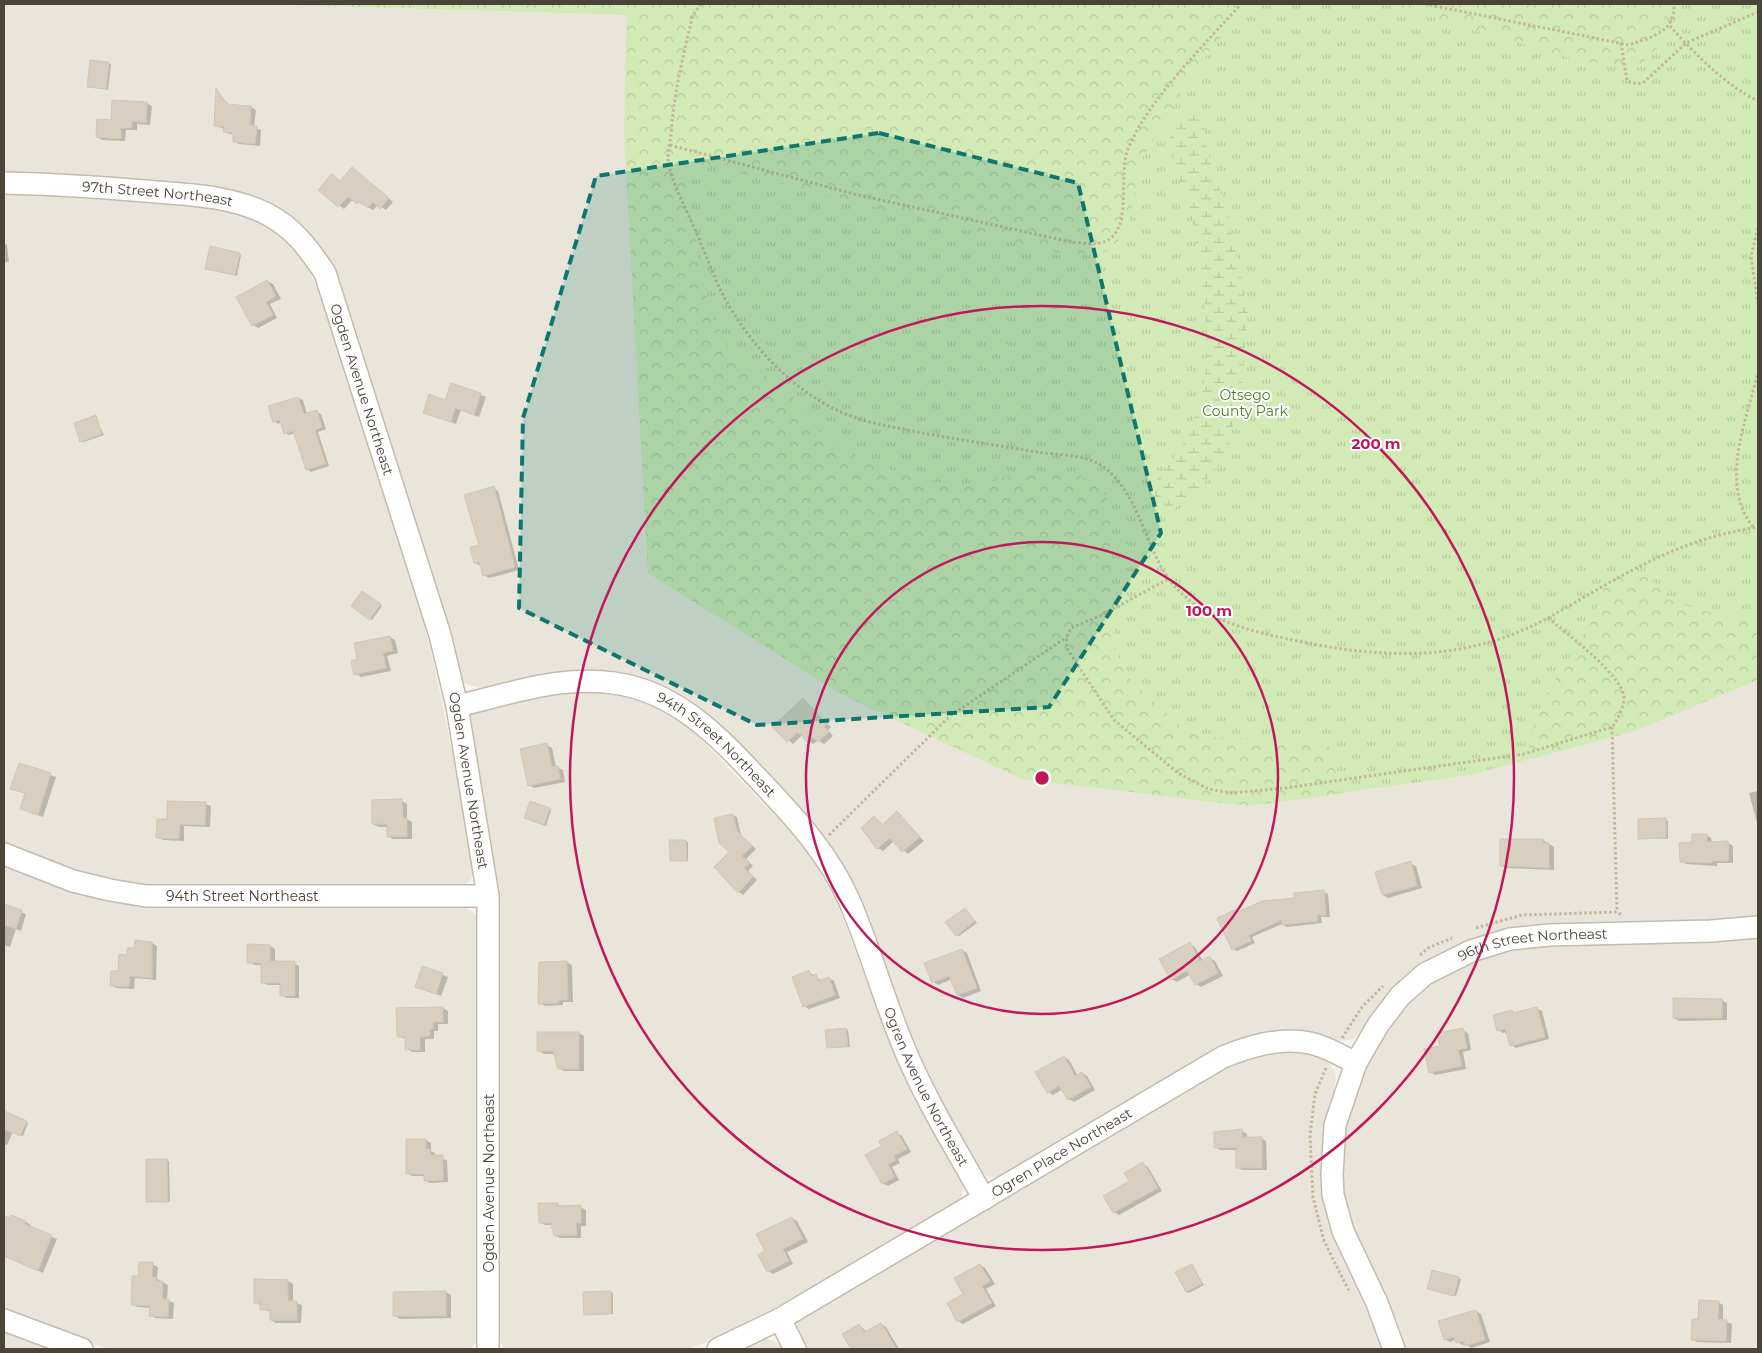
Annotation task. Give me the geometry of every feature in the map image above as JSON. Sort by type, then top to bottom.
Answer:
[{"type":"street","name":"97th Street Northeast","points":[[4,183],[42,183],[211,196],[241,202],[269,215],[300,237]]},
{"type":"street","name":"Ogden Avenue Northeast","points":[[300,237],[325,273],[423,580],[457,706],[488,896],[490,1040],[488,1349]]},
{"type":"street","name":"94th Street Northeast","points":[[457,706],[561,682],[585,680],[642,689],[670,702],[714,731],[810,834],[849,900],[876,971]]},
{"type":"street","name":"94th Street Northeast","points":[[4,854],[73,881],[146,896],[488,896]]},
{"type":"street","name":"96th Street Northeast","points":[[1394,1349],[1376,1302],[1343,1231],[1333,1196],[1335,1125],[1356,1063],[1378,1025],[1400,996],[1426,974],[1471,951],[1510,939],[1549,935],[1711,931],[1758,926]]},
{"type":"street","name":"Ogren Avenue Northeast","points":[[876,971],[905,1051],[939,1118],[984,1199]]},
{"type":"street","name":"Ogren Place Northeast","points":[[718,1349],[780,1319],[1223,1057],[1248,1047],[1290,1041],[1310,1043],[1356,1063]]},
{"type":"street","points":[[780,1319],[795,1349]]},
{"type":"street","points":[[4,1320],[82,1349]]},
{"type":"path","points":[[701,4],[693,15],[673,98],[668,157],[672,177],[720,288],[757,346],[786,376],[812,396],[842,412],[870,422],[955,439],[1074,456],[1101,465],[1117,480],[1131,502],[1168,579],[1187,600],[1221,620],[1248,630],[1332,649],[1380,655],[1437,653],[1470,648],[1495,642],[1548,618],[1638,566],[1667,552],[1706,538],[1758,527]]},
{"type":"path","points":[[670,145],[854,194],[1071,242],[1098,244],[1114,235],[1120,222],[1128,150],[1150,108],[1241,4]]},
{"type":"path","points":[[1425,4],[1629,44],[1655,36],[1670,26],[1675,12],[1674,4]]},
{"type":"path","points":[[1621,43],[1627,81],[1637,84],[1644,82],[1686,43],[1758,12]]},
{"type":"path","points":[[1670,26],[1686,43],[1740,90],[1758,101]]},
{"type":"path","points":[[1758,228],[1751,256],[1758,304]]},
{"type":"path","points":[[1753,528],[1743,514],[1737,487],[1742,432],[1758,374]]},
{"type":"path","points":[[1168,579],[1100,616],[1071,628],[1067,637],[1066,648],[1114,720],[1178,773],[1208,789],[1232,793],[1285,788],[1524,754],[1612,728]]},
{"type":"path","points":[[1548,618],[1619,682],[1625,697],[1620,714],[1612,728],[1617,912]]},
{"type":"path","points":[[818,846],[950,716],[1067,637]]},
{"type":"highlighted area","points":[[879,133],[1078,183],[1161,533],[1049,707],[757,725],[519,608],[523,418],[596,176]]},
{"type":"shaded area","points":[[4,4],[253,4],[627,15],[624,133],[648,573],[1022,779],[1248,806],[1471,775],[1634,731],[1758,680],[1758,917],[1495,933],[1458,946],[1433,959],[1378,1009],[1353,1039],[1341,1041],[1288,1033],[1001,1178],[989,1177],[979,1170],[949,1118],[893,1001],[871,934],[708,717],[560,676],[481,688],[465,684],[459,678],[336,276],[273,209],[4,175]]},
{"type":"shaded area","points":[[4,192],[214,206],[247,214],[270,226],[289,241],[303,260],[318,289],[418,593],[474,862],[474,873],[470,881],[462,886],[126,886],[77,874],[4,845]]},
{"type":"shaded area","points":[[590,690],[642,699],[668,711],[686,724],[793,834],[816,865],[839,908],[896,1058],[962,1176],[964,1185],[961,1200],[791,1299],[708,1342],[686,1349],[504,1349],[496,1334],[496,895],[468,717],[470,711],[559,692]]},
{"type":"shaded area","points":[[4,863],[76,890],[459,904],[474,913],[478,919],[477,1342],[470,1349],[110,1349],[59,1334],[4,1310]]},
{"type":"shaded area","points":[[1758,936],[1758,1349],[1404,1349],[1402,1335],[1389,1302],[1362,1250],[1350,1220],[1342,1198],[1339,1173],[1348,1105],[1364,1066],[1388,1027],[1414,996],[1448,973],[1479,959],[1519,948],[1545,944]]},
{"type":"shaded area","points":[[1298,1049],[1319,1056],[1330,1064],[1335,1072],[1336,1080],[1323,1148],[1323,1175],[1377,1323],[1384,1349],[804,1349],[795,1332],[795,1323],[801,1313],[1246,1057]]},
{"type":"shaded area","points":[[4,1329],[55,1349],[4,1349]]},
{"type":"shaded area","points":[[764,1338],[779,1343],[782,1349],[737,1349]]},
{"type":"green space","points":[[253,4],[1254,4],[1236,16],[1192,75],[1142,159],[1128,225],[1113,250],[1090,255],[1062,254],[707,165],[696,165],[686,174],[687,191],[709,312],[738,360],[773,380],[793,397],[807,418],[826,439],[863,459],[918,479],[970,487],[1017,474],[1049,472],[1075,474],[1100,485],[1111,507],[1110,561],[1114,645],[1127,677],[1185,730],[1208,737],[1321,741],[1332,750],[1335,756],[1337,794],[1249,806],[1022,779],[843,695],[648,573],[624,133],[627,15]]},
{"type":"green space","name":"Otsego County Park","points":[[627,4],[1758,4],[1758,680],[1634,731],[1471,775],[1249,806],[1022,779],[843,695],[648,573],[624,133]]},
{"type":"green space","points":[[1388,4],[1664,4],[1669,30],[1657,48],[1641,64],[1620,66],[1580,61]]},
{"type":"green space","points":[[1188,112],[1197,113],[1205,128],[1206,147],[1226,208],[1248,309],[1242,386],[1226,457],[1193,497],[1173,509],[1163,509],[1152,503],[1151,489],[1187,436],[1198,409],[1207,355],[1204,300],[1192,216],[1172,155],[1170,142],[1171,130],[1176,121]]},
{"type":"green space","points":[[1629,571],[1646,574],[1661,591],[1680,604],[1723,616],[1758,617],[1758,680],[1634,731],[1527,760],[1534,723],[1557,676],[1590,625],[1606,584]]},
{"type":"building","points":[[90,60],[109,62],[106,89],[87,87]]},
{"type":"building","points":[[216,88],[227,104],[251,106],[250,125],[257,126],[255,144],[233,142],[233,133],[223,132],[224,127],[214,126]]},
{"type":"building","points":[[112,100],[147,102],[146,123],[132,121],[132,128],[121,128],[121,139],[96,137],[97,119],[111,120]]},
{"type":"building","points":[[352,167],[389,198],[380,209],[373,202],[368,208],[359,201],[357,204],[348,197],[338,207],[318,190],[332,174],[340,181]]},
{"type":"building","points":[[210,246],[240,253],[235,275],[205,269]]},
{"type":"building","points":[[267,280],[276,296],[266,302],[273,315],[252,326],[236,297]]},
{"type":"building","points":[[451,383],[481,393],[474,415],[455,408],[451,422],[423,413],[429,394],[445,400]]},
{"type":"building","points":[[298,397],[304,414],[317,410],[322,427],[315,430],[326,464],[306,470],[293,431],[284,434],[280,420],[273,422],[268,406]]},
{"type":"building","points":[[96,415],[102,434],[80,442],[74,423]]},
{"type":"building","points":[[494,486],[515,567],[483,576],[479,562],[474,563],[470,547],[479,545],[464,495]]},
{"type":"building","points":[[362,591],[381,604],[369,620],[351,606]]},
{"type":"building","points":[[390,636],[393,651],[383,653],[386,668],[354,675],[351,661],[357,659],[354,643]]},
{"type":"building","points":[[803,698],[827,724],[824,727],[829,732],[818,742],[813,737],[807,742],[798,732],[787,742],[772,727]]},
{"type":"building","points":[[547,743],[552,767],[558,766],[560,779],[528,786],[520,749]]},
{"type":"building","points":[[19,763],[51,773],[38,815],[20,809],[25,793],[10,789]]},
{"type":"building","points":[[402,799],[403,818],[407,818],[407,836],[387,837],[387,824],[372,824],[372,800]]},
{"type":"building","points":[[167,801],[206,802],[205,825],[180,824],[179,839],[156,838],[157,819],[167,819]]},
{"type":"building","points":[[530,801],[550,808],[544,825],[524,818]]},
{"type":"building","points":[[897,811],[920,837],[902,852],[890,838],[877,849],[861,828],[874,816],[882,825]]},
{"type":"building","points":[[733,814],[737,831],[752,846],[742,856],[750,863],[744,868],[753,877],[738,893],[714,867],[729,852],[719,843],[714,818]]},
{"type":"building","points":[[1666,818],[1666,838],[1638,839],[1638,819]]},
{"type":"building","points":[[1692,834],[1707,834],[1707,842],[1728,841],[1729,861],[1712,861],[1712,863],[1680,862],[1679,843],[1692,842]]},
{"type":"building","points":[[1500,839],[1543,839],[1543,843],[1549,843],[1549,868],[1500,866]]},
{"type":"building","points":[[669,840],[686,840],[687,861],[670,861]]},
{"type":"building","points":[[1411,861],[1417,886],[1382,895],[1375,872]]},
{"type":"building","points":[[1324,890],[1326,915],[1317,915],[1318,921],[1282,925],[1281,920],[1249,935],[1251,941],[1232,950],[1217,918],[1237,909],[1238,912],[1262,901],[1294,898],[1294,893]]},
{"type":"building","points":[[4,904],[22,910],[16,929],[4,925]]},
{"type":"building","points":[[965,908],[975,921],[956,936],[945,922]]},
{"type":"building","points":[[135,940],[152,942],[152,978],[130,976],[129,987],[110,986],[111,971],[118,971],[119,954],[127,955],[127,948],[134,948]]},
{"type":"building","points":[[1190,942],[1200,961],[1210,956],[1218,973],[1195,985],[1187,971],[1171,980],[1159,959]]},
{"type":"building","points":[[247,944],[270,945],[270,961],[295,961],[295,996],[280,996],[280,983],[261,983],[261,963],[247,963]]},
{"type":"building","points":[[962,949],[977,988],[957,995],[949,976],[932,983],[924,963]]},
{"type":"building","points":[[567,961],[568,1000],[559,1000],[559,1003],[538,1004],[539,962]]},
{"type":"building","points":[[422,966],[443,973],[436,994],[415,987]]},
{"type":"building","points":[[809,970],[811,976],[816,974],[818,981],[829,977],[835,995],[803,1007],[792,977]]},
{"type":"building","points":[[1673,998],[1722,999],[1722,1018],[1673,1018]]},
{"type":"building","points":[[443,1007],[443,1022],[433,1022],[430,1036],[420,1037],[420,1050],[405,1050],[405,1037],[397,1037],[396,1008]]},
{"type":"building","points":[[1537,1007],[1545,1037],[1510,1046],[1505,1029],[1497,1031],[1493,1015],[1512,1010],[1513,1013]]},
{"type":"building","points":[[846,1028],[848,1046],[827,1048],[825,1030]]},
{"type":"building","points":[[1463,1028],[1467,1048],[1458,1050],[1462,1066],[1429,1073],[1424,1049],[1440,1046],[1437,1033]]},
{"type":"building","points":[[537,1032],[579,1032],[579,1069],[558,1069],[553,1051],[537,1051]]},
{"type":"building","points":[[1064,1056],[1075,1076],[1082,1072],[1091,1087],[1068,1100],[1059,1086],[1047,1093],[1035,1072]]},
{"type":"building","points":[[4,1111],[27,1121],[20,1136],[4,1129]]},
{"type":"building","points":[[1242,1129],[1242,1137],[1262,1137],[1262,1168],[1236,1168],[1236,1148],[1214,1148],[1214,1132]]},
{"type":"building","points":[[897,1131],[907,1149],[894,1156],[896,1160],[888,1164],[895,1177],[882,1184],[865,1155],[881,1146],[879,1141]]},
{"type":"building","points":[[406,1139],[426,1139],[426,1149],[430,1149],[431,1155],[443,1155],[443,1180],[424,1181],[424,1174],[406,1174]]},
{"type":"building","points":[[146,1159],[167,1159],[168,1202],[146,1202]]},
{"type":"building","points":[[1143,1162],[1158,1188],[1113,1213],[1103,1196],[1129,1181],[1124,1173]]},
{"type":"building","points":[[538,1203],[558,1203],[558,1206],[581,1205],[581,1223],[576,1223],[577,1235],[554,1236],[551,1223],[539,1223]]},
{"type":"building","points":[[11,1215],[26,1221],[25,1224],[52,1235],[38,1271],[4,1256],[4,1216],[9,1218]]},
{"type":"building","points":[[792,1217],[803,1239],[783,1249],[789,1261],[767,1272],[758,1255],[765,1251],[756,1234]]},
{"type":"building","points":[[139,1262],[153,1262],[152,1277],[156,1277],[156,1281],[163,1281],[162,1299],[169,1299],[168,1317],[149,1316],[150,1306],[131,1305],[132,1276],[138,1276]]},
{"type":"building","points":[[980,1264],[990,1281],[982,1286],[992,1303],[957,1322],[947,1303],[963,1294],[954,1278]]},
{"type":"building","points":[[1192,1264],[1202,1284],[1186,1292],[1175,1272]]},
{"type":"building","points":[[1432,1270],[1459,1277],[1454,1296],[1427,1289]]},
{"type":"building","points":[[254,1279],[288,1280],[288,1301],[297,1301],[297,1320],[270,1320],[270,1310],[260,1310],[260,1303],[254,1303]]},
{"type":"building","points":[[446,1291],[446,1316],[393,1316],[393,1292]]},
{"type":"building","points":[[611,1291],[611,1314],[584,1315],[583,1292]]},
{"type":"building","points":[[1699,1300],[1719,1301],[1718,1319],[1727,1320],[1726,1341],[1691,1340],[1692,1319],[1698,1319]]},
{"type":"building","points":[[1476,1310],[1485,1340],[1465,1346],[1464,1341],[1456,1343],[1454,1337],[1444,1340],[1438,1321]]},
{"type":"building","points":[[881,1323],[897,1349],[851,1349],[842,1334],[859,1324],[864,1332]]}]
